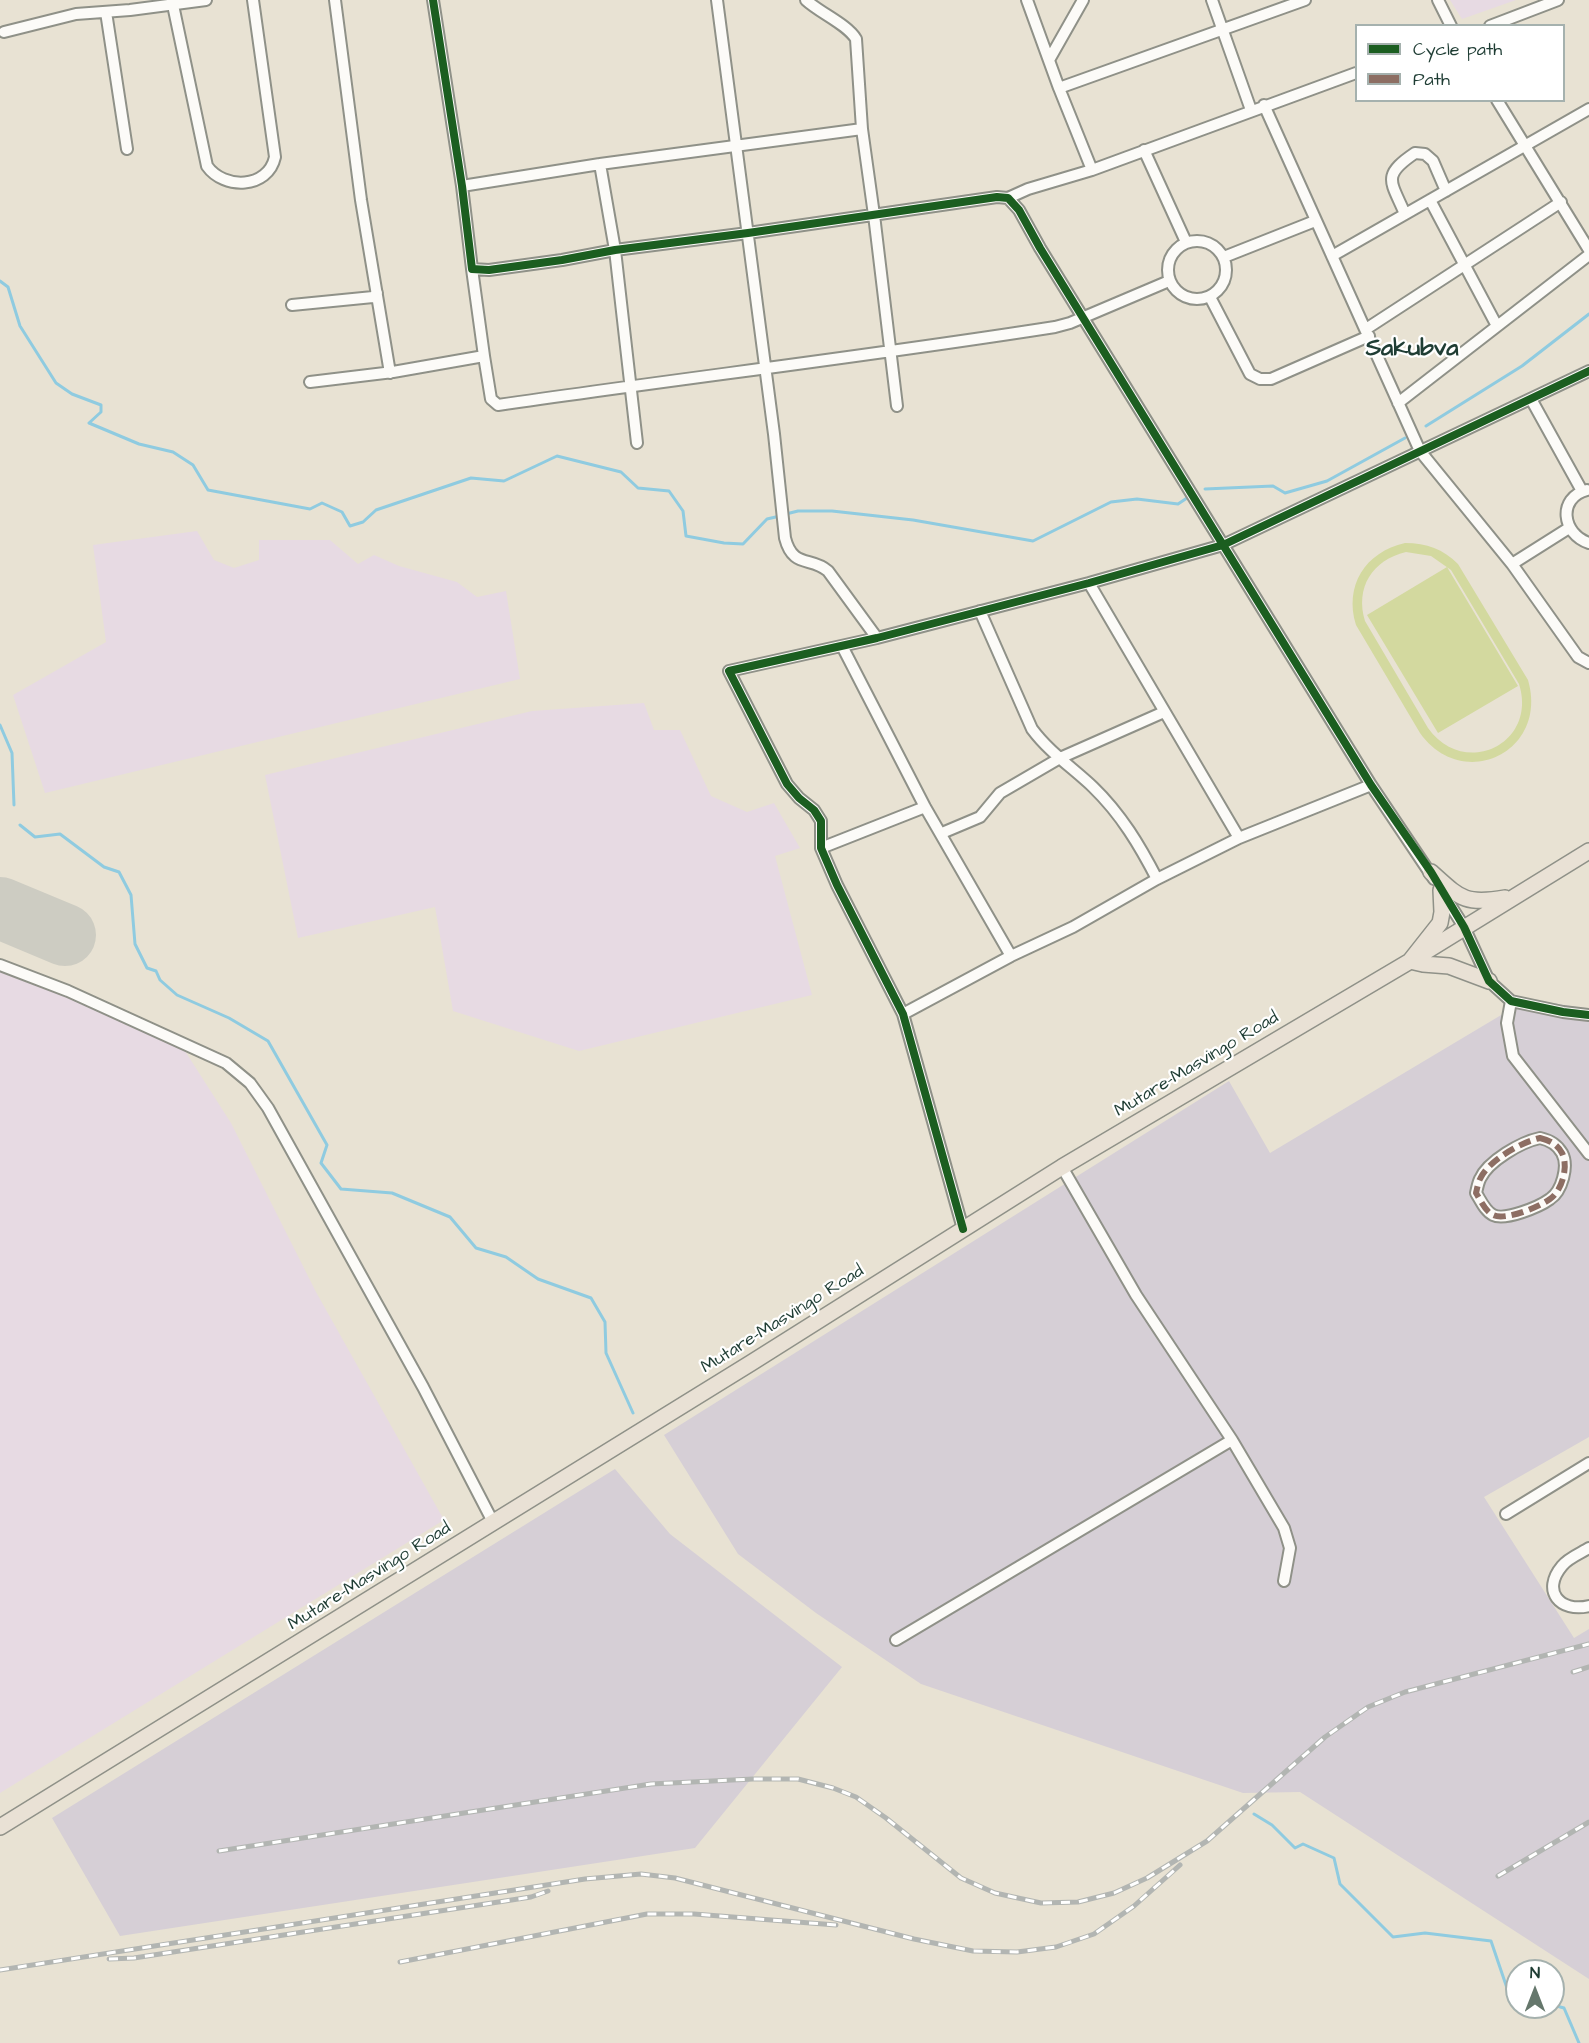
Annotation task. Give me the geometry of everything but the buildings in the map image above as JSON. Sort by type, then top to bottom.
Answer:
[{"type":"highway","name":"Mutare-Masvingo Road","points":[[0,1827],[297,1646],[1062,1167],[1410,961],[1589,851]]},
{"type":"highway","points":[[1431,872],[1455,893],[1473,902],[1515,896]]},
{"type":"highway","points":[[1441,890],[1440,923],[1410,961],[1449,966],[1490,981]]},
{"type":"highway","points":[[0,1816],[42,1790],[60,1789]]},
{"type":"street","points":[[4,32],[76,14],[206,0]]},
{"type":"street","points":[[173,5],[207,166],[220,178],[229,182],[241,182],[257,181],[269,171],[275,157],[253,0]]},
{"type":"street","points":[[335,0],[361,200],[390,373]]},
{"type":"street","points":[[433,0],[462,186],[484,356],[492,401],[498,405],[891,353],[1056,327],[1169,281]]},
{"type":"street","points":[[717,0],[774,434],[785,538],[789,549],[802,561],[823,567],[828,571],[877,638]]},
{"type":"street","points":[[806,0],[845,28],[856,39],[862,129],[897,406]]},
{"type":"street","points":[[1027,0],[1048,60],[1092,170]]},
{"type":"street","points":[[1048,60],[1083,0]]},
{"type":"street","points":[[1212,0],[1251,110]]},
{"type":"street","points":[[1059,88],[1305,0]]},
{"type":"street","points":[[1438,0],[1450,24]]},
{"type":"street","points":[[1495,24],[1558,0]]},
{"type":"street","points":[[106,12],[127,149]]},
{"type":"street","points":[[472,269],[500,269],[615,250],[997,197],[1008,198],[1028,189],[1092,170],[1355,73]]},
{"type":"street","points":[[1498,102],[1589,249]]},
{"type":"street","points":[[1264,105],[1420,451],[1512,564],[1578,657],[1589,663]]},
{"type":"street","points":[[1332,256],[1589,109]]},
{"type":"street","points":[[462,186],[600,164],[862,129]]},
{"type":"street","points":[[1144,150],[1186,242]]},
{"type":"street","points":[[1406,214],[1392,183],[1392,174],[1396,166],[1415,153],[1425,154],[1433,161],[1446,191]]},
{"type":"street","points":[[600,164],[615,250],[637,443]]},
{"type":"street","points":[[1008,198],[1020,210],[1040,248],[1371,785],[1431,872],[1464,927],[1490,981],[1511,1001],[1589,1015]]},
{"type":"street","points":[[1430,200],[1497,326]]},
{"type":"street","points":[[1210,297],[1250,374],[1260,379],[1271,380],[1367,332],[1561,202]]},
{"type":"street","points":[[1224,257],[1315,221]]},
{"type":"street","points":[[1203,241],[1212,244],[1224,257],[1227,267],[1226,277],[1221,287],[1210,297],[1194,299],[1186,297],[1178,293],[1169,281],[1167,270],[1172,253],[1186,242],[1203,241]]},
{"type":"street","points":[[1398,403],[1589,255]]},
{"type":"street","points":[[292,305],[374,297],[377,293]]},
{"type":"street","points":[[310,382],[390,373],[484,356]]},
{"type":"street","points":[[963,1229],[903,1014],[837,885],[822,849],[821,820],[787,784],[729,671],[877,638],[1089,583],[1223,545],[1589,371]]},
{"type":"street","points":[[1532,399],[1586,490],[1570,503],[1566,519],[1569,528],[1580,540],[1589,543]]},
{"type":"street","points":[[1512,564],[1569,528]]},
{"type":"street","points":[[1089,583],[1239,838]]},
{"type":"street","points":[[980,611],[1032,729],[1043,744],[1094,789],[1118,815],[1138,843],[1157,879]]},
{"type":"street","points":[[842,646],[925,807],[1011,956]]},
{"type":"street","points":[[942,833],[980,817],[1000,793],[1060,758],[1164,712]]},
{"type":"street","points":[[903,1014],[1011,956],[1073,927],[1157,879],[1239,838],[1371,785]]},
{"type":"street","points":[[822,849],[925,807]]},
{"type":"street","points":[[0,965],[68,991],[218,1059],[250,1083],[268,1108],[423,1387],[493,1522]]},
{"type":"street","points":[[1511,1001],[1507,1023],[1513,1056],[1589,1154]]},
{"type":"street","points":[[1540,1138],[1551,1141],[1562,1154],[1563,1179],[1550,1199],[1504,1217],[1494,1216],[1485,1208],[1476,1193],[1480,1178],[1491,1164],[1527,1141],[1540,1138]]},
{"type":"street","points":[[1062,1167],[1136,1295],[1232,1440],[1284,1528],[1290,1548],[1284,1581]]},
{"type":"street","points":[[896,1640],[1232,1440]]},
{"type":"street","points":[[1506,1514],[1589,1463]]},
{"type":"street","points":[[1589,1548],[1562,1565],[1553,1580],[1553,1591],[1559,1602],[1569,1607],[1589,1606]]},
{"type":"shaded area","points":[[1450,0],[1516,0],[1462,19]]},
{"type":"shaded area","points":[[197,531],[214,560],[234,568],[259,560],[259,540],[330,540],[358,564],[374,555],[399,566],[457,582],[477,597],[506,591],[520,679],[45,793],[13,695],[106,642],[93,545]]},
{"type":"shaded area","points":[[644,703],[654,730],[680,730],[711,796],[747,812],[774,803],[800,848],[775,856],[812,995],[579,1051],[453,1011],[435,907],[298,938],[265,775],[532,711]]},
{"type":"shaded area","points":[[0,970],[60,994],[185,1051],[231,1123],[316,1292],[444,1520],[0,1793]]},
{"type":"shaded area","points":[[1528,999],[1589,1009],[1589,1437],[1484,1497],[1574,1638],[1589,1629],[1589,1979],[1565,1963],[1565,1959],[1558,1959],[1300,1792],[1243,1793],[921,1684],[816,1613],[738,1554],[664,1435],[1229,1081],[1270,1153]]},
{"type":"shaded area","points":[[615,1469],[670,1534],[842,1667],[695,1848],[120,1936],[52,1818]]},
{"type":"green space","points":[[1405,543],[1420,544],[1446,554],[1458,564],[1528,680],[1531,705],[1526,727],[1514,744],[1498,756],[1479,762],[1458,760],[1438,751],[1420,733],[1356,625],[1353,597],[1361,573],[1379,554]],"holes":[[[1406,552],[1431,556],[1451,570],[1519,684],[1522,705],[1518,723],[1508,738],[1494,748],[1478,752],[1460,751],[1443,743],[1428,728],[1365,621],[1362,597],[1369,577],[1375,569],[1394,556]]]},
{"type":"green space","points":[[1447,567],[1518,686],[1438,733],[1367,615]]},
{"type":"waterway","points":[[0,281],[8,287],[20,326],[56,383],[72,394],[101,405],[101,412],[89,423],[139,444],[173,452],[193,465],[208,490],[310,509],[322,503],[342,512],[350,526],[363,522],[376,510],[471,478],[504,481],[557,456],[621,472],[638,488],[669,491],[683,511],[686,536],[743,544],[767,519],[780,516]]},
{"type":"waterway","points":[[1426,426],[1522,366],[1589,314]]},
{"type":"waterway","points":[[1205,489],[1273,486],[1285,493],[1327,481],[1405,438]]},
{"type":"waterway","points":[[786,514],[798,511],[832,511],[913,520],[1033,541],[1111,502],[1137,499],[1178,504],[1187,498]]},
{"type":"waterway","points":[[0,725],[12,753],[14,805]]},
{"type":"waterway","points":[[20,825],[35,837],[60,834],[104,867],[119,872],[131,895],[135,944],[147,968],[156,971],[160,980],[177,995],[229,1018],[268,1041],[327,1145],[321,1163],[341,1189],[392,1193],[450,1217],[476,1248],[506,1257],[538,1279],[591,1298],[605,1322],[606,1353],[633,1413]]},
{"type":"waterway","points":[[1254,1814],[1272,1825],[1295,1848],[1303,1844],[1334,1858],[1340,1884],[1393,1937],[1425,1933],[1491,1941],[1505,1982]]},
{"type":"waterway","points":[[1565,2010],[1579,2043]]},
{"type":"runway","points":[[0,908],[65,935]]},
{"type":"railway","points":[[219,1851],[651,1784],[798,1779],[856,1797],[961,1878],[995,1893],[1041,1903],[1078,1902],[1114,1893],[1147,1878],[1207,1841],[1325,1737],[1368,1707],[1405,1692],[1589,1644]]},
{"type":"railway","points":[[1573,1672],[1589,1667]]},
{"type":"railway","points":[[1498,1876],[1589,1822]]},
{"type":"railway","points":[[0,1970],[585,1879],[641,1874],[675,1878],[914,1939],[973,1951],[1017,1952],[1056,1947],[1094,1934],[1134,1906],[1180,1865]]},
{"type":"railway","points":[[109,1959],[134,1958],[531,1897],[548,1891]]},
{"type":"railway","points":[[400,1962],[647,1914],[694,1914],[836,1925]]},
{"type":"marked path","points":[[1540,1138],[1555,1145],[1564,1158],[1563,1178],[1558,1190],[1550,1199],[1530,1209],[1505,1216],[1493,1215],[1483,1206],[1476,1193],[1484,1172],[1506,1153],[1540,1138]]},
{"type":"cycle path","points":[[433,0],[462,186],[472,269],[489,270],[615,250],[997,197],[1008,198],[1019,210],[1040,248],[1371,785],[1431,872],[1464,927],[1489,981],[1511,1001],[1589,1015]]},
{"type":"cycle path","points":[[963,1229],[903,1014],[837,885],[821,848],[821,821],[814,810],[787,784],[729,671],[877,638],[1089,583],[1223,545],[1589,371]]},
{"type":"district","name":"Sakubva","points":[[1412,350]]}]
